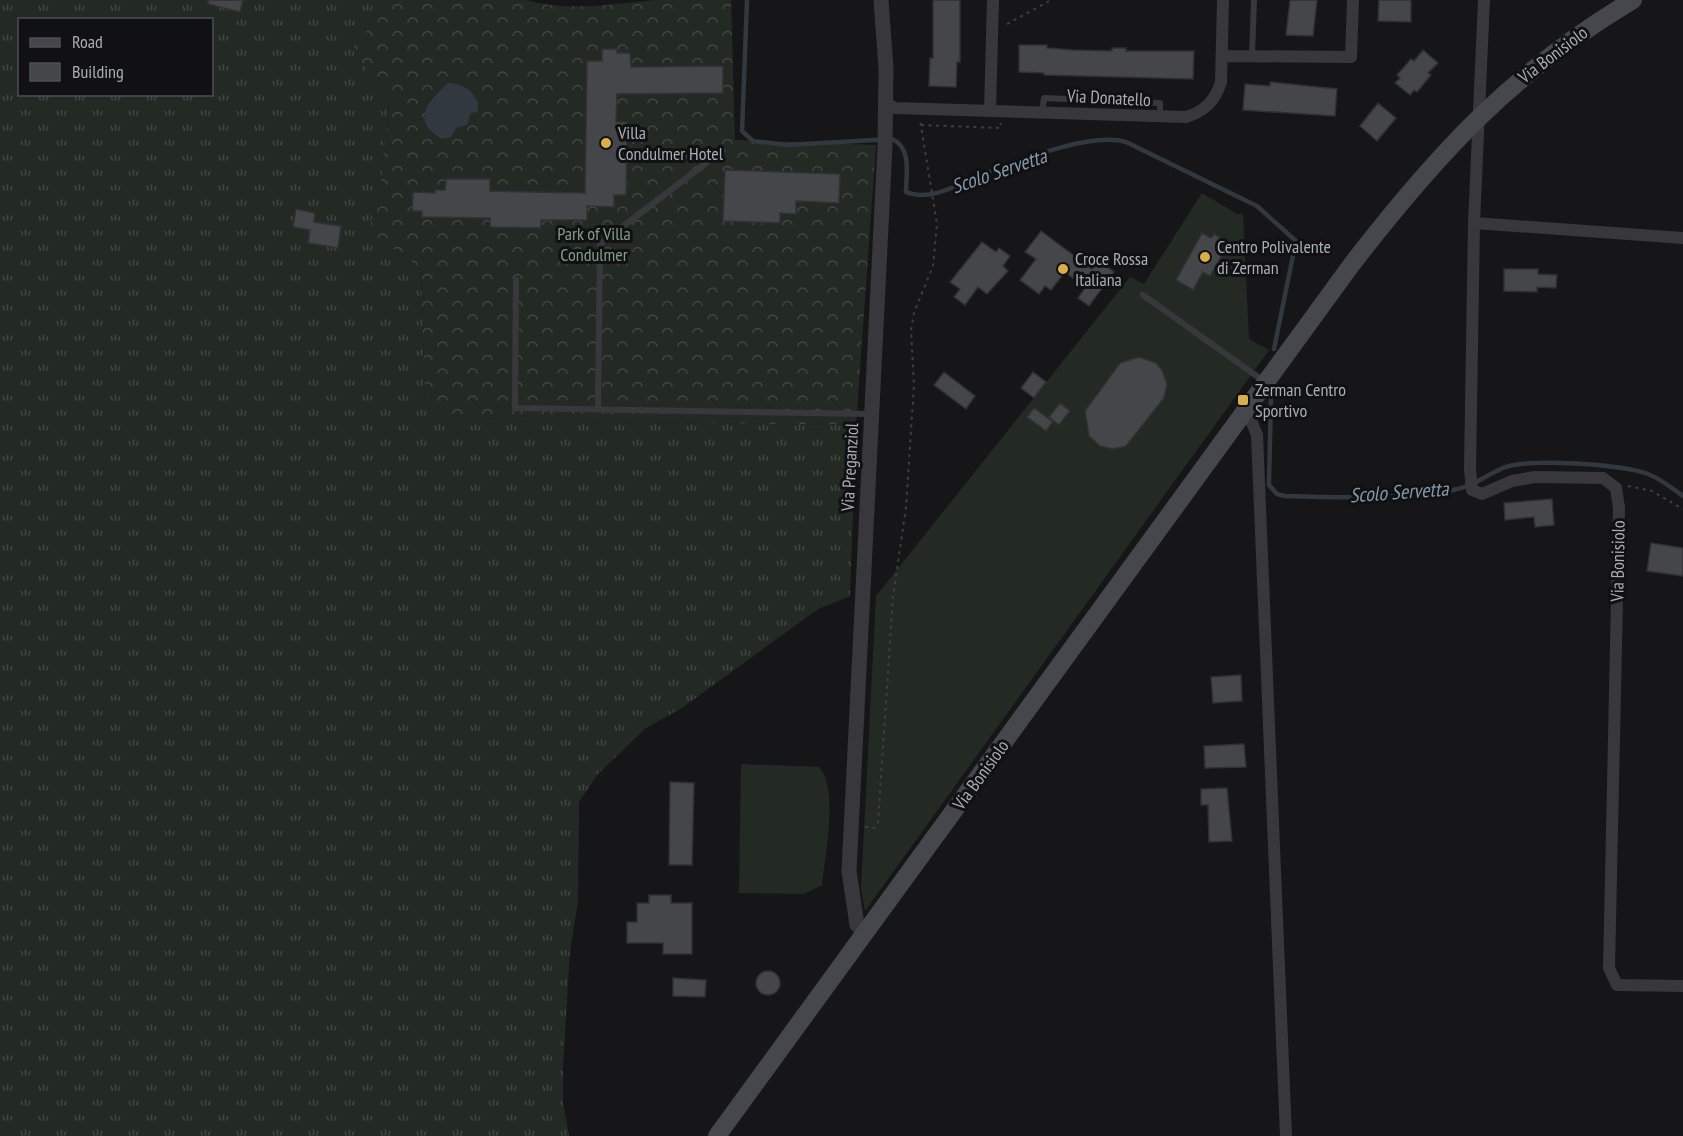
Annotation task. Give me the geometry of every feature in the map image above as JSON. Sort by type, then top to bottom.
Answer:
[{"type":"main road","name":"Via Bonisiolo","points":[[717,1136],[1403,198],[1478,116],[1542,61],[1633,0]]},
{"type":"street","name":"Via Preganziol","points":[[867,932],[857,925],[851,882],[851,827],[885,140],[889,108],[882,0]]},
{"type":"street","points":[[990,111],[993,0]]},
{"type":"street","name":"Via Donatello","points":[[889,108],[1186,117],[1198,113],[1209,105],[1221,82],[1224,0]]},
{"type":"street","points":[[1222,56],[1351,57],[1353,0]]},
{"type":"street","points":[[1484,0],[1474,223],[1471,484],[1482,494],[1512,481],[1535,477],[1588,477],[1610,482]]},
{"type":"street","points":[[1474,223],[1683,238]]},
{"type":"street","points":[[1244,413],[1250,418],[1257,435],[1286,1136]]},
{"type":"street","name":"Via Bonisiolo","points":[[1610,482],[1616,488],[1619,508],[1609,968],[1617,985],[1683,986]]},
{"type":"lane","points":[[1252,56],[1254,0]]},
{"type":"lane","points":[[598,409],[600,244],[723,150]]},
{"type":"lane","points":[[516,280],[515,408],[872,414]]},
{"type":"lane","points":[[1143,295],[1266,383]]},
{"type":"path","points":[[992,26],[1003,26],[1052,0]]},
{"type":"path","points":[[851,827],[874,828],[878,822],[893,597],[906,507],[914,385],[911,330],[914,313],[925,290],[936,250],[937,224],[918,108]]},
{"type":"path","points":[[921,125],[1000,128],[1003,111]]},
{"type":"path","points":[[1610,482],[1652,492],[1683,509]]},
{"type":"green space","points":[[0,0],[394,0],[352,48],[389,102],[382,176],[369,230],[421,268],[425,404],[439,419],[856,425],[850,596],[818,609],[682,708],[646,728],[597,775],[579,802],[578,901],[570,951],[563,1067],[563,1103],[569,1136],[0,1136]]},
{"type":"green space","name":"Park of Villa Condulmer","points":[[394,0],[526,0],[557,6],[574,6],[656,0],[731,0],[735,140],[876,145],[856,425],[439,419],[425,404],[421,268],[369,231],[382,176],[389,103],[352,48]]},
{"type":"green space","points":[[1202,193],[1237,214],[1243,214],[1249,339],[1269,350],[865,911],[861,889],[876,596],[1130,277],[1144,284]]},
{"type":"green space","points":[[741,764],[819,767],[825,777],[830,807],[822,885],[804,894],[739,893]]},
{"type":"shaded area","points":[[448,83],[460,85],[470,91],[478,105],[478,112],[471,113],[467,125],[456,128],[451,137],[442,139],[426,125],[424,118],[429,104]]},
{"type":"building","points":[[208,0],[243,0],[240,12],[208,4]]},
{"type":"building","points":[[933,0],[960,0],[960,62],[957,62],[956,87],[929,86],[930,58],[933,58]]},
{"type":"building","points":[[1290,0],[1317,0],[1313,36],[1286,35]]},
{"type":"building","points":[[1379,0],[1411,0],[1411,22],[1378,21]]},
{"type":"building","points":[[1019,45],[1047,45],[1047,48],[1072,50],[1112,51],[1112,48],[1126,48],[1126,51],[1194,51],[1193,79],[1044,75],[1044,73],[1019,72]]},
{"type":"building","name":"Villa Condulmer Hotel","points":[[602,49],[617,49],[617,53],[630,53],[631,67],[723,66],[723,93],[617,94],[616,122],[627,122],[626,195],[614,195],[614,207],[587,206],[587,220],[541,220],[541,228],[490,227],[490,218],[422,217],[422,211],[412,211],[413,192],[435,193],[435,190],[445,190],[446,179],[490,179],[490,191],[585,193],[587,61],[602,61]]},
{"type":"building","points":[[1423,50],[1438,63],[1428,73],[1431,75],[1417,92],[1414,90],[1410,95],[1395,83],[1400,78],[1397,75],[1411,59],[1414,61]]},
{"type":"building","points":[[1270,82],[1337,89],[1335,116],[1243,110],[1245,84],[1270,86]]},
{"type":"building","points":[[1378,103],[1396,118],[1377,141],[1360,126]]},
{"type":"building","points":[[725,170],[840,174],[839,203],[796,201],[796,214],[780,213],[780,223],[723,221]]},
{"type":"building","points":[[296,209],[315,213],[314,222],[341,226],[338,248],[308,243],[310,230],[293,227]]},
{"type":"building","name":"Croce Rossa Italiana","points":[[1041,231],[1092,269],[1098,261],[1114,272],[1089,306],[1078,298],[1085,288],[1065,272],[1051,290],[1045,286],[1039,294],[1020,280],[1036,259],[1025,252]]},
{"type":"building","name":"Centro Polivalente di Zerman","points":[[1202,233],[1211,238],[1214,234],[1229,243],[1210,276],[1203,272],[1193,290],[1176,280]]},
{"type":"building","points":[[982,242],[996,252],[999,248],[1010,256],[1003,266],[1008,271],[987,294],[978,287],[965,305],[954,297],[960,289],[950,282]]},
{"type":"building","points":[[1504,269],[1538,269],[1538,274],[1557,275],[1556,288],[1537,287],[1537,292],[1504,291]]},
{"type":"building","points":[[1139,357],[1156,363],[1162,370],[1167,384],[1164,398],[1126,446],[1113,449],[1100,446],[1089,436],[1085,411],[1120,363]]},
{"type":"building","points":[[944,372],[975,396],[966,409],[934,385]]},
{"type":"building","points":[[1033,372],[1046,382],[1034,398],[1021,388]]},
{"type":"building","points":[[1060,403],[1070,411],[1059,425],[1049,417]]},
{"type":"building","points":[[1034,408],[1053,422],[1046,431],[1027,417]]},
{"type":"building","points":[[1552,499],[1554,525],[1535,527],[1534,517],[1505,520],[1504,503]]},
{"type":"building","points":[[1651,543],[1683,548],[1683,576],[1647,571]]},
{"type":"building","points":[[1241,675],[1242,701],[1213,703],[1211,677]]},
{"type":"building","points":[[1244,744],[1246,767],[1205,768],[1204,746]]},
{"type":"building","points":[[670,782],[694,783],[692,865],[669,865]]},
{"type":"building","points":[[1227,788],[1232,841],[1209,842],[1208,805],[1201,805],[1201,789]]},
{"type":"building","points":[[649,895],[671,895],[671,903],[692,903],[692,954],[663,954],[663,943],[627,943],[627,922],[637,922],[637,903],[649,903]]},
{"type":"building","points":[[768,971],[777,974],[780,983],[777,992],[768,995],[759,992],[756,983],[759,974]]},
{"type":"building","points":[[673,978],[706,980],[705,997],[673,996]]},
{"type":"waterway","name":"Scolo Servetta","points":[[747,0],[742,131],[753,141],[787,145],[892,139],[903,148],[905,155],[906,192],[916,195],[948,190],[979,176],[1057,148],[1095,141],[1126,142],[1257,206],[1296,241],[1274,349]]},
{"type":"waterway","name":"Scolo Servetta","points":[[1271,394],[1269,485],[1277,494],[1285,496],[1369,497],[1432,493],[1467,486],[1503,468],[1532,463],[1598,465],[1636,470],[1657,478],[1683,496]]},
{"type":"place","name":"Villa Condulmer Hotel","points":[[606,143]]},
{"type":"place","name":"Centro Polivalente di Zerman","points":[[1205,257]]},
{"type":"place","name":"Croce Rossa Italiana","points":[[1063,269]]},
{"type":"place","name":"Zerman Centro Sportivo","points":[[1243,400]]}]
